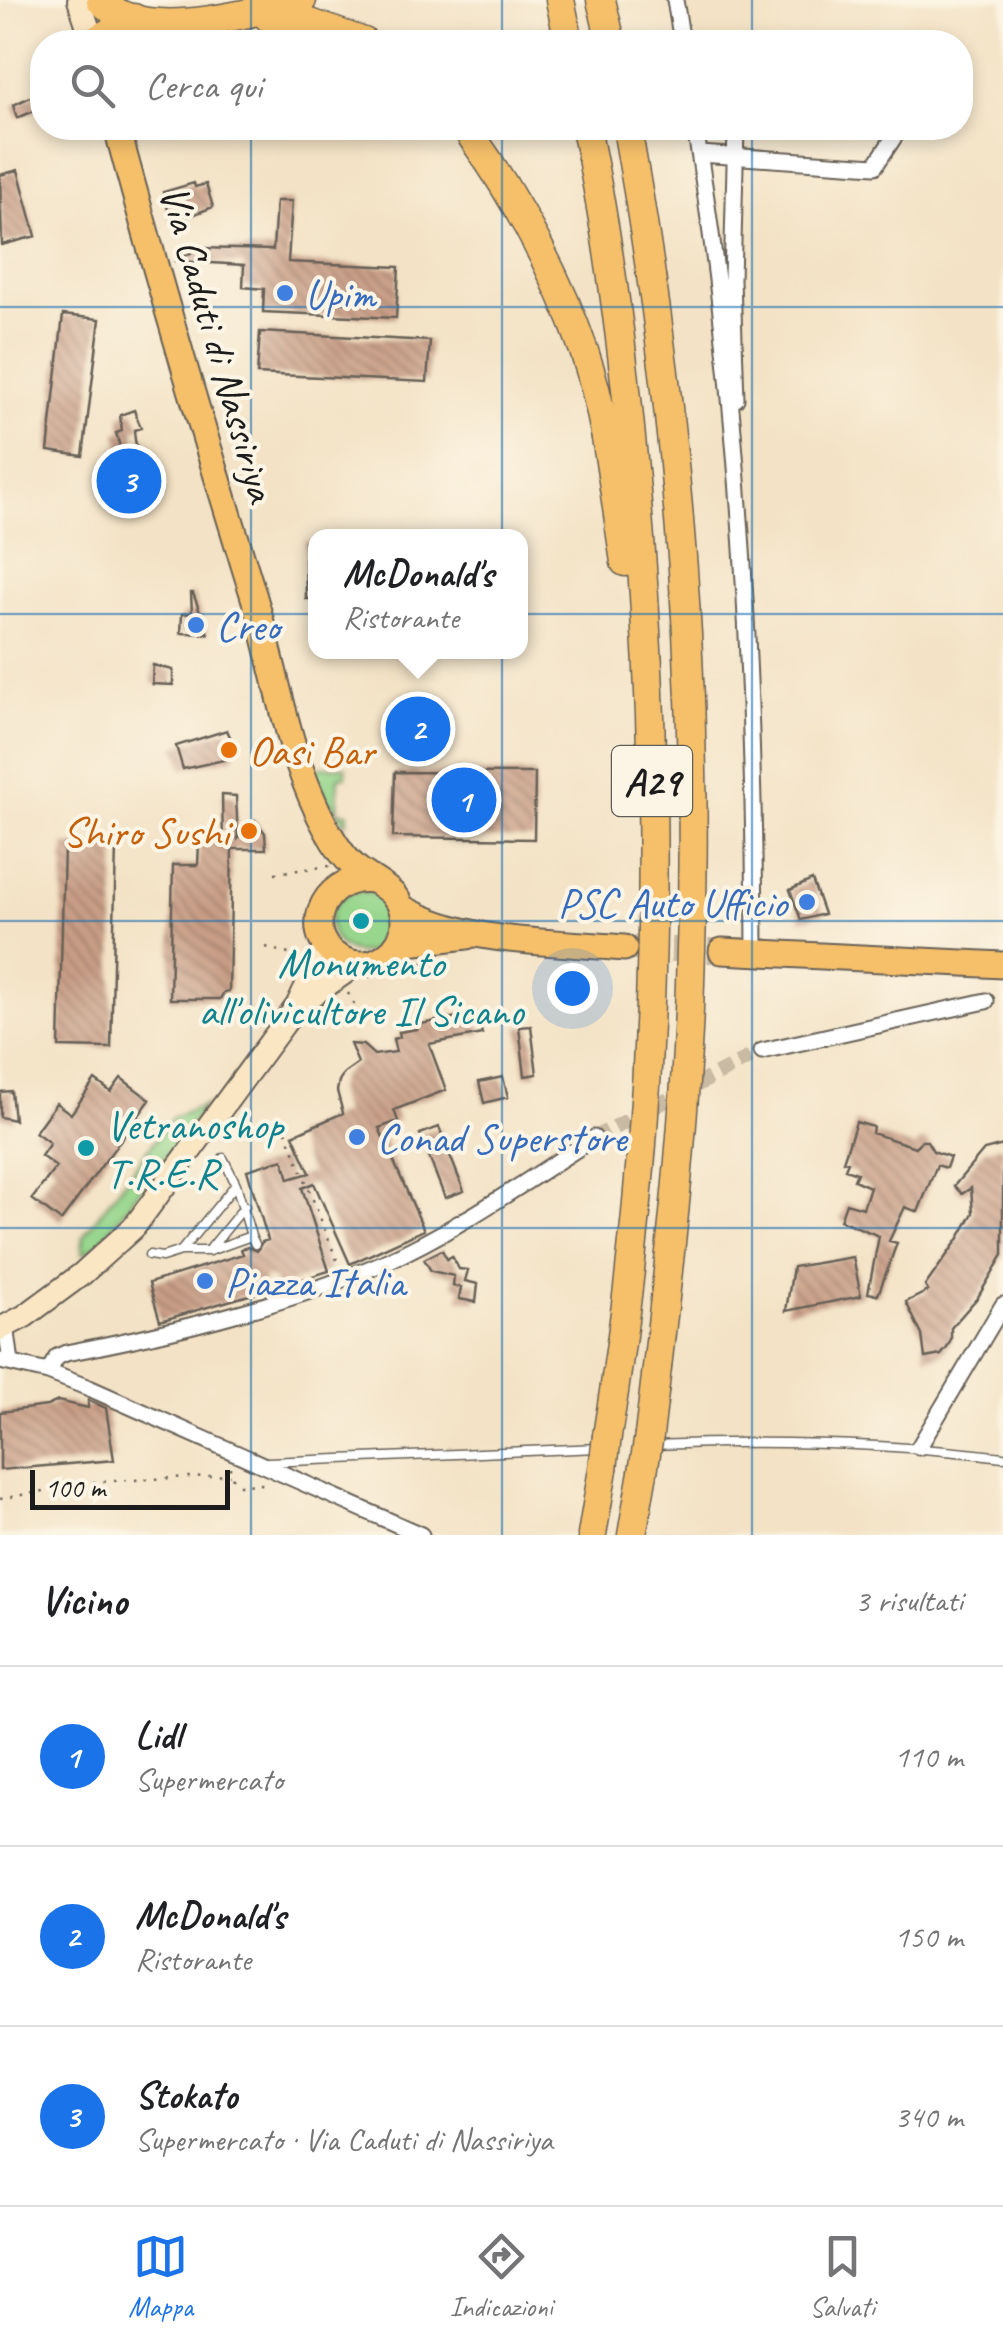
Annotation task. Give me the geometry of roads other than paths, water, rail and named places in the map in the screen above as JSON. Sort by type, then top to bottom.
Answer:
[{"type":"highway","points":[[101,0],[108,8],[166,25],[211,20],[302,0]]},
{"type":"highway","points":[[560,0],[566,30]]},
{"type":"highway","points":[[602,0],[608,30]]},
{"type":"highway","points":[[612,0],[616,30]]},
{"type":"highway","points":[[261,6],[264,17],[281,15],[331,30]]},
{"type":"highway","points":[[114,30],[134,18]]},
{"type":"highway","points":[[194,30],[211,20]]},
{"type":"highway","points":[[473,140],[534,237],[584,352],[602,423],[638,638],[645,799],[652,832]]},
{"type":"highway","name":"A29","points":[[588,140],[632,431],[647,638],[652,832],[650,1012],[626,1309],[625,1451],[632,1535]]},
{"type":"highway","name":"A29","points":[[592,1535],[625,1451],[680,1149],[690,984],[690,776],[679,516],[660,329],[630,140]]},
{"type":"main road","points":[[78,0],[89,30]]},
{"type":"main road","name":"Via Caduti di Nassiriya","points":[[120,140],[190,392],[253,595],[280,704],[338,864]]},
{"type":"main road","points":[[357,964],[334,955],[326,945],[319,918],[338,864],[396,896],[402,908],[404,929],[395,948]]},
{"type":"main road","points":[[330,893],[350,881],[372,880]]},
{"type":"main road","points":[[402,908],[427,920],[477,934],[624,948]]},
{"type":"main road","points":[[297,1006],[357,964],[378,961],[395,948],[477,934]]},
{"type":"main road","points":[[3,1327],[82,1274],[134,1227],[297,1006],[326,945]]},
{"type":"main road","points":[[722,951],[1003,965]]},
{"type":"street","points":[[675,0],[680,30]]},
{"type":"street","points":[[698,140],[734,453],[751,743],[755,951]]},
{"type":"street","points":[[734,453],[737,376],[732,280],[736,140]]},
{"type":"street","points":[[700,154],[876,166],[892,140]]},
{"type":"street","points":[[762,1051],[986,1001]]},
{"type":"street","points":[[48,1372],[57,1358],[66,1353],[274,1301],[386,1262],[594,1138]]},
{"type":"street","points":[[919,1447],[1003,1305]]},
{"type":"street","points":[[3,1327],[4,1359],[48,1372],[264,1463],[290,1479],[421,1535]]},
{"type":"lane","points":[[150,1255],[209,1251],[253,1240],[245,1206],[224,1158]]},
{"type":"lane","points":[[181,1251],[236,1184]]},
{"type":"lane","points":[[209,1251],[245,1206]]},
{"type":"lane","points":[[268,1284],[274,1301]]},
{"type":"lane","points":[[264,1463],[816,1443],[919,1447],[1003,1457]]},
{"type":"tunnel","points":[[634,948],[722,951]]},
{"type":"tunnel","points":[[594,1138],[762,1051]]},
{"type":"place","name":"Upim","points":[[285,293]]},
{"type":"place","name":"Stokato","points":[[129,481]]},
{"type":"place","name":"Creo","points":[[196,625]]},
{"type":"place","name":"McDonald's","points":[[418,729]]},
{"type":"place","name":"Oasi Bar","points":[[229,750]]},
{"type":"place","name":"Lidl","points":[[464,800]]},
{"type":"place","name":"Shiro Sushi","points":[[249,831]]},
{"type":"place","name":"PSC Auto Ufficio","points":[[807,902]]},
{"type":"place","name":"Monumento all'olivicultore Il Sicano","points":[[361,921]]},
{"type":"place","name":"Conad Superstore","points":[[357,1137]]},
{"type":"place","name":"Vetranoshop T.R.E.R","points":[[86,1148]]},
{"type":"place","name":"Piazza Italia","points":[[205,1281]]}]
